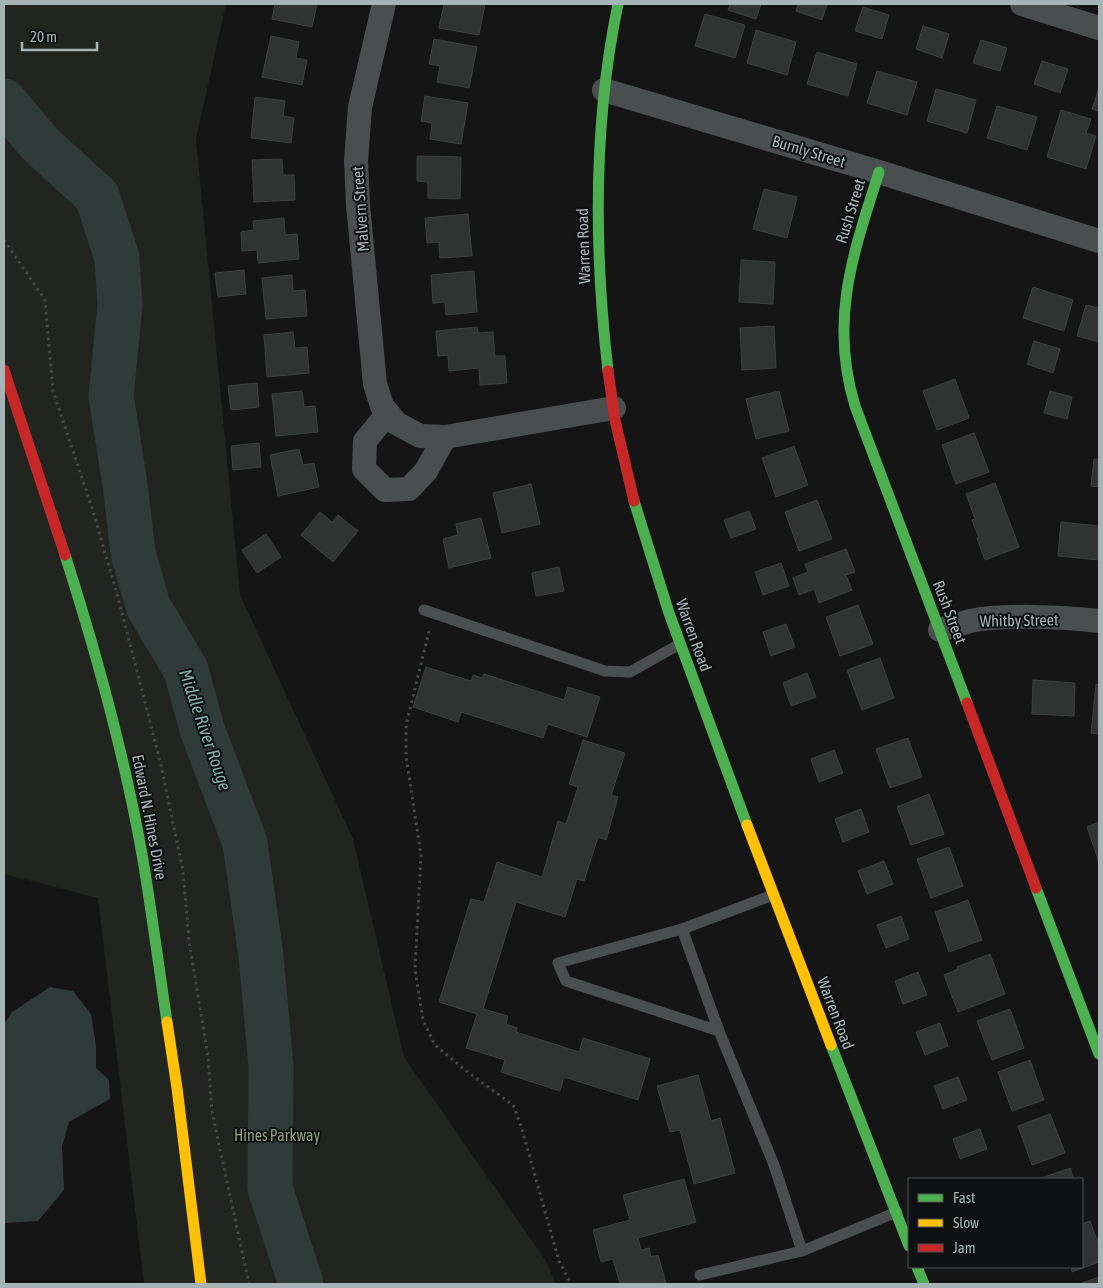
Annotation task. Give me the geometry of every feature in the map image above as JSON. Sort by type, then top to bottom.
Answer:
[{"type":"street","name":"Malvern Street","points":[[384,4],[360,107],[356,162],[358,205],[375,384],[382,406],[396,423],[420,436],[445,437],[614,408]]},
{"type":"street","name":"Warren Road","points":[[618,4],[606,64],[598,176],[598,252],[603,327],[614,408],[637,513],[665,603],[773,895],[908,1243]]},
{"type":"street","points":[[1022,4],[1099,28]]},
{"type":"street","name":"Burnly Street","points":[[604,90],[879,172],[1099,241]]},
{"type":"street","name":"Rush Street","points":[[879,172],[846,284],[842,326],[844,358],[855,406],[1099,1054]]},
{"type":"street","name":"Edward N. Hines Drive","points":[[4,370],[8,394],[86,620],[118,745],[141,850],[177,1088],[201,1284]]},
{"type":"street","points":[[388,413],[365,441],[364,469],[384,490],[409,489],[426,471],[445,437]]},
{"type":"street","name":"Whitby Street","points":[[940,630],[971,621],[1004,618],[1099,621]]},
{"type":"street","points":[[917,1268],[924,1284]]},
{"type":"lane","points":[[428,612],[605,671],[630,672],[680,644]]},
{"type":"lane","points":[[719,1031],[566,981],[558,963],[682,929],[773,895]]},
{"type":"lane","points":[[682,929],[719,1031],[774,1165],[802,1251]]},
{"type":"lane","points":[[700,1275],[802,1251],[896,1212]]},
{"type":"path","points":[[428,612],[406,725],[406,756],[421,855],[415,968],[423,1020],[435,1045],[465,1070],[513,1105],[521,1126],[559,1261],[571,1284]]},
{"type":"green space","name":"Hines Parkway","points":[[4,4],[226,4],[196,139],[240,595],[353,839],[404,1057],[546,1261],[556,1284],[144,1284],[98,898],[4,874]]},
{"type":"shaded area","points":[[50,987],[73,991],[91,1014],[96,1046],[96,1068],[109,1080],[110,1099],[69,1122],[62,1146],[64,1190],[38,1221],[4,1223],[4,1024],[12,1012]]},
{"type":"building","points":[[275,4],[317,4],[312,27],[272,19]]},
{"type":"building","points":[[444,4],[485,4],[479,35],[439,28]]},
{"type":"building","points":[[730,4],[761,4],[756,19],[728,10]]},
{"type":"building","points":[[798,4],[827,4],[822,20],[796,11]]},
{"type":"building","points":[[863,7],[889,15],[882,39],[855,31]]},
{"type":"building","points":[[705,14],[745,25],[735,58],[695,46]]},
{"type":"building","points":[[923,26],[949,34],[942,58],[916,49]]},
{"type":"building","points":[[756,30],[796,42],[787,75],[747,63]]},
{"type":"building","points":[[271,36],[299,42],[296,58],[307,60],[302,85],[262,77]]},
{"type":"building","points":[[434,39],[477,47],[469,88],[437,82],[440,66],[429,64]]},
{"type":"building","points":[[981,40],[1007,48],[1000,71],[973,63]]},
{"type":"building","points":[[817,52],[857,64],[848,96],[807,84]]},
{"type":"building","points":[[1042,61],[1068,69],[1060,93],[1034,84]]},
{"type":"building","points":[[877,71],[917,82],[907,115],[867,103]]},
{"type":"building","points":[[1099,88],[1099,111],[1092,109]]},
{"type":"building","points":[[936,89],[976,100],[967,133],[927,121]]},
{"type":"building","points":[[425,96],[468,103],[461,144],[430,139],[432,123],[421,121]]},
{"type":"building","points":[[255,97],[285,101],[283,116],[294,118],[291,143],[251,138]]},
{"type":"building","points":[[997,106],[1037,117],[1027,150],[987,138]]},
{"type":"building","points":[[1061,110],[1091,119],[1086,133],[1096,136],[1086,169],[1047,157]]},
{"type":"building","points":[[417,156],[461,157],[460,199],[428,198],[428,182],[417,181]]},
{"type":"building","points":[[282,159],[283,175],[294,175],[295,200],[254,202],[252,160]]},
{"type":"building","points":[[764,189],[797,197],[787,238],[753,229]]},
{"type":"building","points":[[468,214],[472,256],[440,258],[439,242],[427,243],[425,218]]},
{"type":"building","points":[[284,218],[285,235],[297,234],[299,259],[258,263],[257,250],[242,251],[241,232],[254,230],[253,221]]},
{"type":"building","points":[[741,260],[775,262],[773,304],[739,302]]},
{"type":"building","points":[[244,270],[246,294],[218,297],[215,273]]},
{"type":"building","points":[[474,271],[477,312],[446,315],[445,302],[433,303],[431,275]]},
{"type":"building","points":[[292,275],[293,291],[305,290],[307,316],[266,319],[262,278]]},
{"type":"building","points":[[1033,287],[1073,300],[1064,331],[1023,318]]},
{"type":"building","points":[[1086,305],[1099,308],[1099,342],[1077,336]]},
{"type":"building","points":[[774,326],[776,368],[742,370],[740,328]]},
{"type":"building","points":[[477,327],[478,333],[493,332],[495,356],[505,356],[507,383],[480,385],[479,368],[449,371],[448,355],[438,356],[436,331]]},
{"type":"building","points":[[293,332],[295,348],[307,347],[309,373],[267,377],[264,335]]},
{"type":"building","points":[[1034,341],[1060,349],[1053,373],[1027,364]]},
{"type":"building","points":[[955,379],[969,418],[937,430],[923,391]]},
{"type":"building","points":[[257,383],[259,407],[231,410],[228,386]]},
{"type":"building","points":[[302,391],[304,407],[315,406],[318,432],[276,436],[272,394]]},
{"type":"building","points":[[779,391],[789,431],[756,439],[746,399]]},
{"type":"building","points":[[1050,391],[1072,397],[1067,419],[1044,413]]},
{"type":"building","points":[[974,433],[989,472],[956,484],[942,445]]},
{"type":"building","points":[[259,443],[261,467],[233,470],[231,446]]},
{"type":"building","points":[[794,446],[808,485],[776,497],[762,458]]},
{"type":"building","points":[[299,449],[303,465],[314,463],[319,487],[278,496],[270,455]]},
{"type":"building","points":[[1094,459],[1099,460],[1099,487],[1091,486]]},
{"type":"building","points":[[995,483],[1019,547],[985,560],[972,520],[975,519],[966,494]]},
{"type":"building","points":[[531,484],[540,524],[502,533],[493,493]]},
{"type":"building","points":[[817,500],[832,539],[799,551],[785,512]]},
{"type":"building","points":[[749,511],[756,529],[731,538],[724,520]]},
{"type":"building","points":[[320,512],[332,522],[338,515],[358,531],[333,562],[301,535]]},
{"type":"building","points":[[481,518],[491,558],[449,568],[443,539],[458,535],[456,524]]},
{"type":"building","points":[[1061,522],[1099,526],[1099,560],[1058,556]]},
{"type":"building","points":[[266,534],[281,557],[257,573],[242,550]]},
{"type":"building","points":[[846,549],[855,572],[846,575],[852,590],[819,603],[814,589],[799,595],[793,578],[808,572],[805,564]]},
{"type":"building","points":[[781,563],[789,586],[763,595],[755,572]]},
{"type":"building","points":[[559,567],[564,591],[536,596],[532,573]]},
{"type":"building","points":[[858,605],[873,644],[840,656],[826,617]]},
{"type":"building","points":[[786,624],[795,647],[771,656],[763,632]]},
{"type":"building","points":[[880,658],[894,698],[862,710],[847,670]]},
{"type":"building","points":[[426,667],[471,681],[473,675],[482,678],[484,674],[564,700],[568,687],[600,697],[587,737],[548,724],[543,738],[461,712],[458,722],[413,707]]},
{"type":"building","points":[[807,673],[816,697],[791,706],[783,683]]},
{"type":"building","points":[[1033,680],[1075,683],[1074,716],[1032,714]]},
{"type":"building","points":[[1096,684],[1099,685],[1099,734],[1091,733]]},
{"type":"building","points":[[908,738],[922,777],[890,788],[876,749]]},
{"type":"building","points":[[583,740],[625,753],[611,795],[618,797],[606,840],[598,837],[584,881],[577,879],[565,917],[516,902],[483,1009],[508,1016],[506,1024],[517,1028],[516,1032],[579,1052],[583,1038],[650,1059],[638,1100],[564,1077],[560,1091],[501,1072],[505,1060],[466,1048],[477,1014],[439,1002],[471,899],[484,902],[497,862],[542,877],[558,821],[566,824],[578,787],[569,784]]},
{"type":"building","points":[[834,750],[843,773],[819,782],[811,759]]},
{"type":"building","points":[[929,794],[944,834],[911,845],[897,807]]},
{"type":"building","points":[[861,809],[869,832],[843,842],[835,819]]},
{"type":"building","points":[[1099,822],[1099,862],[1087,827]]},
{"type":"building","points":[[949,847],[963,886],[931,898],[917,859]]},
{"type":"building","points":[[884,861],[893,884],[867,894],[858,871]]},
{"type":"building","points":[[968,900],[982,940],[949,952],[935,912]]},
{"type":"building","points":[[901,916],[909,939],[886,948],[877,925]]},
{"type":"building","points":[[990,954],[1005,994],[958,1012],[944,975],[958,969],[957,967]]},
{"type":"building","points":[[918,972],[927,995],[903,1004],[895,981]]},
{"type":"building","points":[[1010,1009],[1024,1048],[992,1060],[977,1021]]},
{"type":"building","points":[[940,1023],[948,1046],[925,1055],[916,1032]]},
{"type":"building","points":[[1030,1060],[1044,1100],[1012,1111],[998,1072]]},
{"type":"building","points":[[698,1075],[711,1121],[720,1118],[735,1173],[694,1184],[680,1130],[670,1132],[657,1086]]},
{"type":"building","points":[[958,1077],[967,1100],[943,1109],[934,1086]]},
{"type":"building","points":[[1050,1114],[1065,1153],[1032,1165],[1018,1126]]},
{"type":"building","points":[[980,1129],[987,1149],[960,1159],[953,1139]]},
{"type":"building","points":[[1070,1168],[1074,1178],[1042,1178]]},
{"type":"building","points":[[684,1179],[696,1222],[638,1238],[641,1250],[649,1248],[651,1257],[658,1255],[666,1283],[620,1284],[613,1259],[601,1262],[593,1230],[630,1220],[623,1195]]},
{"type":"building","points":[[1090,1221],[1099,1245],[1099,1262],[1083,1268],[1083,1224]]},
{"type":"building","points":[[1071,1268],[1083,1268],[1072,1272]]},
{"type":"building","points":[[1099,1277],[1099,1284],[1079,1284]]},
{"type":"waterway","name":"Middle River Rouge","points":[[4,101],[39,143],[97,196],[117,258],[120,305],[111,396],[125,484],[133,553],[148,606],[186,670],[202,729],[245,843],[261,956],[271,1066],[270,1188],[301,1284]]},
{"type":"traffic: fast","points":[[608,371],[600,279],[598,187],[604,95],[618,4]]},
{"type":"traffic: fast","points":[[879,172],[853,259],[848,287],[844,316],[844,345],[848,375],[855,406],[967,703]]},
{"type":"traffic: fast","points":[[634,501],[669,613],[747,825]]},
{"type":"traffic: fast","points":[[65,555],[99,668],[128,783],[143,860],[167,1022]]},
{"type":"traffic: fast","points":[[1036,888],[1099,1054]]},
{"type":"traffic: fast","points":[[831,1045],[908,1243]]},
{"type":"traffic: fast","points":[[917,1268],[924,1284]]},
{"type":"traffic: slow","points":[[747,825],[831,1045]]},
{"type":"traffic: slow","points":[[167,1022],[201,1284]]},
{"type":"traffic: jam","points":[[4,370],[65,555]]},
{"type":"traffic: jam","points":[[608,371],[615,420],[634,501]]},
{"type":"traffic: jam","points":[[967,703],[1036,888]]}]
